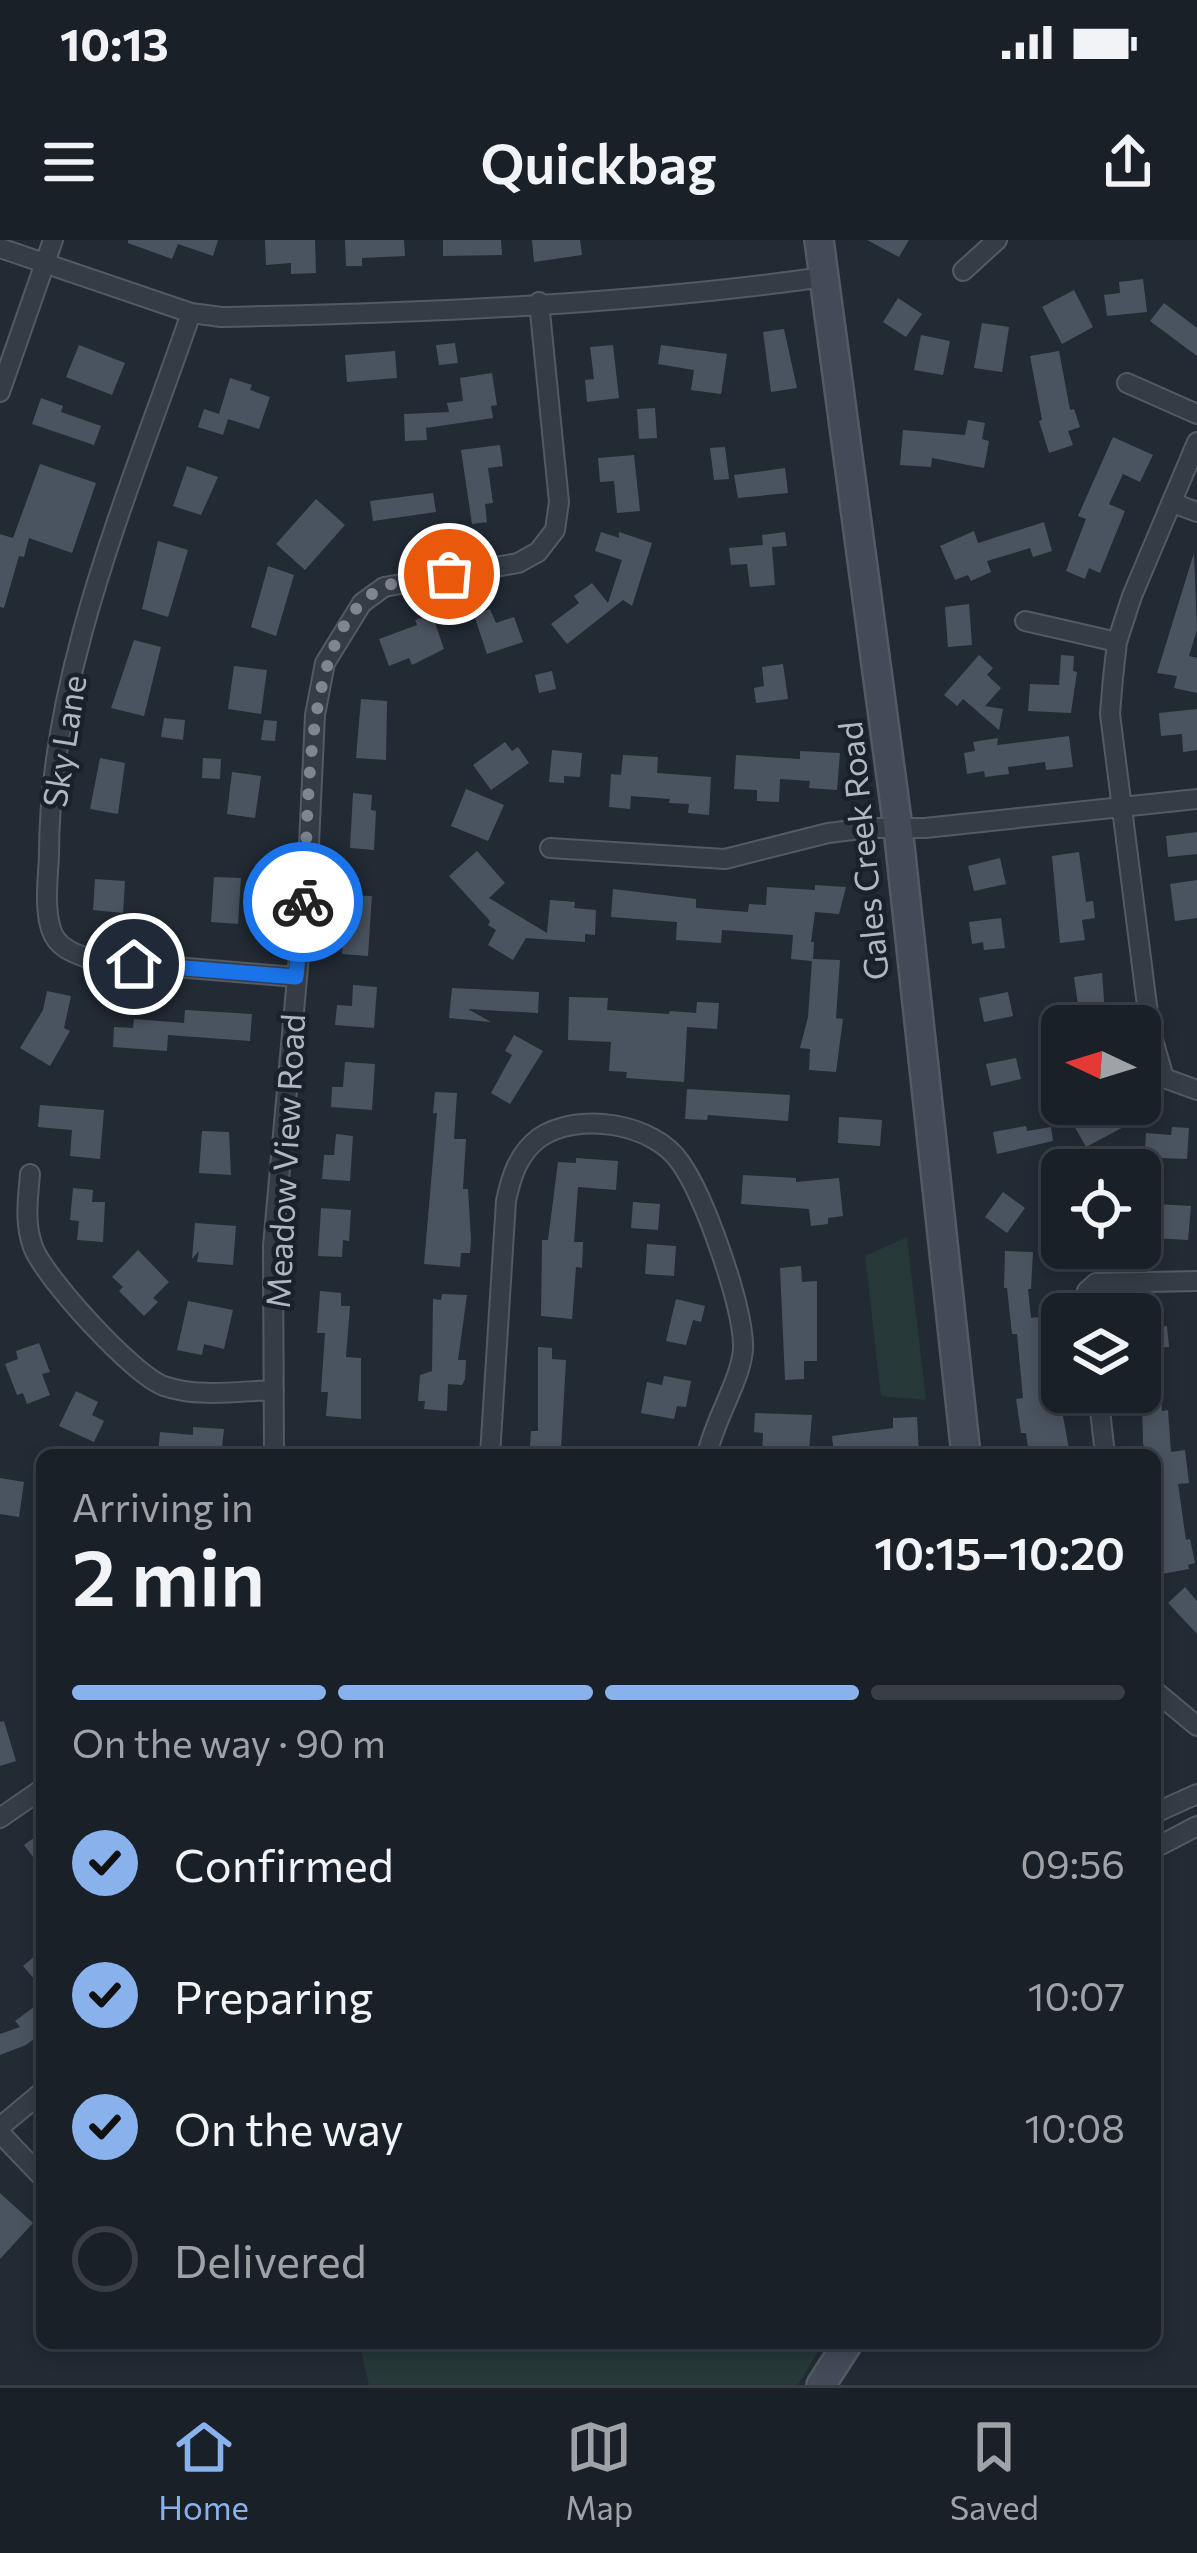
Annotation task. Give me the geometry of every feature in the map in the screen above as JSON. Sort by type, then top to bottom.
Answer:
[{"type":"main road","name":"Gales Creek Road","points":[[819,240],[898,828],[965,1449]]},
{"type":"main road","points":[[821,2385],[844,2349]]},
{"type":"street","points":[[0,392],[53,240]]},
{"type":"street","points":[[963,272],[997,240]]},
{"type":"street","points":[[0,248],[191,314],[221,317],[539,302],[824,277]]},
{"type":"street","name":"Meadow View Road","points":[[274,1449],[273,1246],[309,844],[315,715],[326,664],[362,603],[384,587],[518,563],[538,552],[555,530],[560,502],[539,302]]},
{"type":"street","name":"Sky Lane","points":[[191,314],[92,601],[66,703],[49,843],[51,931],[66,950],[93,960],[296,977]]},
{"type":"street","points":[[1127,383],[1197,413]]},
{"type":"street","points":[[1197,442],[1117,642],[1110,714],[1150,1029],[1165,1078],[1197,1090]]},
{"type":"street","points":[[1173,502],[1197,512]]},
{"type":"street","points":[[1025,621],[1117,642]]},
{"type":"street","points":[[550,848],[724,859],[828,833],[1197,799]]},
{"type":"street","points":[[490,1449],[510,1181],[518,1161],[541,1136],[564,1127],[611,1126],[649,1135],[680,1162],[733,1294],[744,1350],[708,1449]]},
{"type":"street","points":[[30,1174],[26,1219],[40,1262],[133,1368],[160,1385],[188,1392],[274,1390]]},
{"type":"street","points":[[1088,1293],[1090,1286],[1197,1281]]},
{"type":"street","points":[[1101,1413],[1105,1449]]},
{"type":"street","points":[[1161,1696],[1197,1726]]},
{"type":"street","points":[[0,1818],[36,1793]]},
{"type":"street","points":[[1161,1810],[1197,1794]]},
{"type":"street","points":[[1161,1845],[1197,1826]]},
{"type":"street","points":[[36,2097],[0,2130],[36,2169]]},
{"type":"shaded area","points":[[907,1237],[926,1400],[881,1396],[865,1256]]},
{"type":"shaded area","points":[[360,2349],[819,2349],[798,2385],[369,2385]]},
{"type":"building","points":[[128,240],[218,240],[213,256],[178,244],[172,259]]},
{"type":"building","points":[[265,240],[315,240],[316,273],[291,274],[291,263],[266,265]]},
{"type":"building","points":[[345,240],[404,240],[405,256],[362,258],[362,266],[346,266]]},
{"type":"building","points":[[443,240],[501,240],[502,255],[443,256]]},
{"type":"building","points":[[532,240],[580,240],[582,255],[534,262]]},
{"type":"building","points":[[867,240],[909,240],[899,257]]},
{"type":"building","points":[[1143,279],[1147,312],[1107,316],[1104,295],[1120,293],[1119,282]]},
{"type":"building","points":[[1074,290],[1093,327],[1062,344],[1042,307]]},
{"type":"building","points":[[898,298],[922,314],[906,337],[883,322]]},
{"type":"building","points":[[1164,303],[1197,328],[1197,356],[1150,321]]},
{"type":"building","points":[[982,323],[1009,327],[1002,372],[974,368]]},
{"type":"building","points":[[784,329],[797,388],[771,392],[763,332]]},
{"type":"building","points":[[921,335],[950,341],[943,375],[914,370]]},
{"type":"building","points":[[455,343],[458,363],[439,365],[436,345]]},
{"type":"building","points":[[79,345],[125,363],[112,395],[66,377]]},
{"type":"building","points":[[613,345],[619,398],[587,402],[585,380],[594,379],[590,347]]},
{"type":"building","points":[[661,345],[727,354],[721,394],[691,390],[694,370],[658,364]]},
{"type":"building","points":[[395,351],[397,378],[347,382],[345,355]]},
{"type":"building","points":[[1059,351],[1070,410],[1074,409],[1080,427],[1068,431],[1073,445],[1049,453],[1039,421],[1030,356]]},
{"type":"building","points":[[492,373],[497,405],[491,406],[493,418],[426,428],[427,440],[405,441],[404,414],[449,412],[447,403],[463,401],[460,378]]},
{"type":"building","points":[[230,378],[270,397],[259,429],[228,419],[223,435],[198,427],[204,409],[219,414]]},
{"type":"building","points":[[41,398],[63,406],[61,412],[101,426],[94,445],[32,424]]},
{"type":"building","points":[[655,408],[657,438],[639,439],[637,409]]},
{"type":"building","points":[[968,420],[985,423],[982,439],[989,441],[984,468],[932,458],[931,467],[900,465],[903,430],[965,435]]},
{"type":"building","points":[[1113,437],[1153,455],[1140,482],[1123,474],[1109,504],[1125,511],[1100,573],[1089,568],[1085,579],[1066,571],[1086,519],[1078,516]]},
{"type":"building","points":[[500,445],[503,466],[488,468],[493,503],[485,504],[487,522],[472,524],[461,450]]},
{"type":"building","points":[[725,447],[729,479],[714,480],[710,448]]},
{"type":"building","points":[[634,455],[640,511],[617,513],[614,481],[600,482],[598,458]]},
{"type":"building","points":[[40,464],[96,483],[72,553],[29,538],[4,608],[0,607],[0,534],[13,538]]},
{"type":"building","points":[[187,466],[218,477],[201,515],[173,506]]},
{"type":"building","points":[[785,468],[788,493],[738,498],[734,475]]},
{"type":"building","points":[[433,493],[436,512],[373,521],[370,501]]},
{"type":"building","points":[[316,499],[345,525],[305,570],[276,544]]},
{"type":"building","points":[[1044,522],[1052,551],[1033,557],[1030,548],[987,561],[991,572],[971,581],[968,575],[955,580],[940,546],[974,531],[978,543]]},
{"type":"building","points":[[601,532],[619,538],[619,532],[652,543],[632,606],[623,600],[567,644],[551,624],[579,603],[574,596],[592,583],[608,603],[622,560],[595,551]]},
{"type":"building","points":[[785,532],[787,546],[772,547],[775,585],[750,587],[747,564],[731,565],[729,548],[763,545],[762,535]]},
{"type":"building","points":[[158,541],[188,550],[168,617],[142,609]]},
{"type":"building","points":[[1194,553],[1197,630],[1189,656],[1197,658],[1197,693],[1174,688],[1177,676],[1157,673]]},
{"type":"building","points":[[268,566],[294,575],[276,636],[251,627]]},
{"type":"building","points":[[969,604],[972,645],[948,647],[945,607]]},
{"type":"building","points":[[490,609],[496,623],[514,617],[523,642],[487,654],[474,615]]},
{"type":"building","points":[[432,614],[444,649],[412,665],[409,658],[389,666],[379,639]]},
{"type":"building","points":[[134,640],[161,647],[144,716],[111,708]]},
{"type":"building","points":[[979,655],[993,668],[987,675],[1001,688],[985,706],[1003,709],[999,730],[963,699],[957,706],[944,695]]},
{"type":"building","points":[[1061,655],[1074,656],[1073,671],[1077,672],[1071,713],[1028,711],[1030,684],[1059,685]]},
{"type":"building","points":[[783,664],[788,699],[756,703],[754,688],[764,686],[762,667]]},
{"type":"building","points":[[234,666],[267,670],[261,714],[228,709]]},
{"type":"building","points":[[552,671],[556,689],[539,693],[535,675]]},
{"type":"building","points":[[361,699],[387,701],[386,760],[356,758]]},
{"type":"building","points":[[1197,709],[1197,750],[1183,752],[1182,734],[1161,736],[1159,713]]},
{"type":"building","points":[[164,718],[185,720],[183,740],[161,737]]},
{"type":"building","points":[[264,720],[277,721],[275,741],[261,740]]},
{"type":"building","points":[[1069,736],[1073,767],[1046,770],[1045,762],[1008,767],[1009,774],[967,774],[964,753],[975,751],[973,742],[998,738],[997,745]]},
{"type":"building","points":[[505,742],[512,751],[518,747],[529,763],[491,790],[473,765]]},
{"type":"building","points":[[552,750],[582,753],[580,777],[549,782]]},
{"type":"building","points":[[800,751],[840,753],[837,790],[809,788],[810,781],[780,779],[779,802],[757,801],[757,790],[734,789],[736,755],[800,759]]},
{"type":"building","points":[[623,755],[658,757],[657,773],[711,777],[709,815],[688,813],[689,804],[669,803],[670,799],[631,796],[630,809],[609,807],[611,774],[621,775]]},
{"type":"building","points":[[100,758],[125,763],[118,814],[90,809]]},
{"type":"building","points":[[203,758],[221,759],[220,779],[202,778]]},
{"type":"building","points":[[232,772],[261,776],[255,818],[227,814]]},
{"type":"building","points":[[466,789],[504,805],[488,841],[451,826]]},
{"type":"building","points":[[353,793],[372,795],[374,850],[350,848]]},
{"type":"building","points":[[1197,832],[1197,854],[1168,857],[1166,836]]},
{"type":"building","points":[[477,851],[505,883],[489,898],[547,933],[550,900],[575,902],[574,908],[596,910],[595,935],[585,934],[585,942],[526,938],[513,960],[488,945],[496,930],[449,876]]},
{"type":"building","points":[[1079,852],[1086,902],[1093,901],[1095,918],[1082,920],[1085,940],[1060,943],[1052,856]]},
{"type":"building","points":[[1000,858],[1006,884],[974,891],[968,866]]},
{"type":"building","points":[[214,877],[241,878],[238,924],[211,922]]},
{"type":"building","points":[[95,879],[125,881],[123,913],[93,910]]},
{"type":"building","points":[[1197,880],[1197,918],[1175,921],[1170,884]]},
{"type":"building","points":[[815,885],[846,887],[839,914],[815,912],[811,942],[813,959],[840,960],[836,1018],[843,1019],[836,1072],[809,1070],[810,1049],[800,1048],[808,1017],[812,961],[791,959],[793,935],[722,930],[721,943],[676,940],[677,922],[611,917],[613,889],[696,899],[696,908],[748,912],[749,904],[766,905],[767,887],[815,890]]},
{"type":"building","points":[[346,895],[372,896],[368,956],[342,954]]},
{"type":"building","points":[[1001,918],[1005,948],[984,950],[983,942],[972,944],[969,922]]},
{"type":"building","points":[[1102,973],[1104,1005],[1078,1005],[1074,977]]},
{"type":"building","points":[[353,985],[377,987],[374,1028],[335,1025],[337,1005],[352,1006]]},
{"type":"building","points":[[452,988],[539,992],[538,1013],[468,1009],[491,1022],[449,1018]]},
{"type":"building","points":[[47,991],[71,996],[64,1028],[70,1031],[50,1066],[20,1048],[43,1010]]},
{"type":"building","points":[[1008,992],[1013,1016],[984,1022],[979,998]]},
{"type":"building","points":[[569,997],[608,998],[607,1010],[669,1014],[696,1013],[697,1002],[719,1003],[717,1029],[687,1027],[684,1082],[626,1078],[627,1072],[609,1071],[611,1042],[568,1040]]},
{"type":"building","points":[[185,1010],[252,1014],[250,1041],[168,1035],[167,1051],[113,1047],[114,1027],[133,1028],[134,1019],[184,1023]]},
{"type":"building","points":[[514,1035],[543,1051],[510,1104],[491,1093],[512,1055],[505,1051]]},
{"type":"building","points":[[1016,1058],[1021,1079],[991,1086],[986,1064]]},
{"type":"building","points":[[345,1062],[375,1064],[372,1110],[331,1107],[332,1087],[343,1087]]},
{"type":"building","points":[[687,1089],[790,1095],[788,1121],[708,1115],[707,1120],[685,1119]]},
{"type":"building","points":[[435,1092],[457,1093],[454,1139],[466,1139],[463,1189],[468,1189],[471,1239],[470,1253],[461,1253],[460,1267],[424,1264]]},
{"type":"building","points":[[40,1105],[104,1110],[100,1159],[70,1156],[72,1130],[38,1127]]},
{"type":"building","points":[[839,1117],[882,1120],[880,1146],[838,1143]]},
{"type":"building","points":[[1074,1125],[1127,1125],[1086,1147]]},
{"type":"building","points":[[1026,1126],[1027,1131],[1051,1127],[1053,1141],[997,1154],[993,1132]]},
{"type":"building","points":[[1172,1127],[1189,1128],[1187,1159],[1161,1158],[1161,1149],[1145,1149],[1146,1133],[1171,1135]]},
{"type":"building","points":[[202,1131],[229,1132],[231,1175],[199,1173]]},
{"type":"building","points":[[336,1134],[353,1136],[350,1181],[322,1179],[324,1155],[334,1155]]},
{"type":"building","points":[[576,1158],[618,1161],[616,1190],[578,1187],[574,1242],[583,1242],[582,1268],[576,1267],[572,1319],[541,1316],[542,1240],[548,1240],[558,1162],[576,1163]]},
{"type":"building","points":[[743,1175],[796,1178],[796,1182],[839,1178],[843,1216],[811,1226],[809,1209],[741,1204]]},
{"type":"building","points":[[73,1188],[93,1190],[92,1202],[105,1202],[103,1242],[77,1240],[79,1221],[70,1220]]},
{"type":"building","points":[[1003,1192],[1025,1208],[1007,1233],[985,1217]]},
{"type":"building","points":[[633,1202],[660,1204],[658,1230],[631,1228]]},
{"type":"building","points":[[1161,1204],[1191,1206],[1188,1240],[1161,1238]]},
{"type":"building","points":[[321,1208],[351,1210],[349,1241],[343,1240],[342,1257],[318,1256]]},
{"type":"building","points":[[195,1223],[236,1226],[233,1265],[197,1262],[199,1251],[192,1259]]},
{"type":"building","points":[[647,1244],[676,1246],[674,1276],[645,1274]]},
{"type":"building","points":[[138,1250],[169,1282],[144,1316],[112,1277]]},
{"type":"building","points":[[1005,1251],[1033,1252],[1028,1289],[1031,1318],[1041,1317],[1041,1413],[1063,1413],[1069,1449],[1028,1449],[1026,1433],[1021,1433],[1016,1399],[1023,1398],[1017,1334],[1012,1334]]},
{"type":"building","points":[[801,1266],[802,1282],[817,1281],[817,1361],[804,1361],[804,1379],[785,1380],[780,1268]]},
{"type":"building","points":[[320,1291],[341,1293],[341,1306],[350,1306],[346,1357],[361,1358],[361,1419],[326,1416],[328,1392],[321,1392],[325,1333],[317,1333]]},
{"type":"building","points":[[442,1294],[467,1295],[458,1360],[466,1360],[465,1379],[462,1385],[448,1384],[447,1411],[424,1409],[425,1401],[418,1401],[420,1375],[432,1371],[433,1299],[441,1300]]},
{"type":"building","points":[[676,1299],[705,1306],[701,1322],[693,1320],[686,1345],[666,1341]]},
{"type":"building","points":[[188,1301],[233,1310],[224,1349],[204,1344],[202,1355],[177,1350]]},
{"type":"building","points":[[1167,1326],[1169,1347],[1161,1348],[1161,1327]]},
{"type":"building","points":[[39,1343],[50,1372],[42,1374],[50,1395],[27,1404],[23,1393],[17,1395],[5,1364],[18,1359],[16,1351]]},
{"type":"building","points":[[538,1347],[552,1348],[552,1359],[566,1360],[561,1449],[530,1447],[531,1431],[538,1431]]},
{"type":"building","points":[[664,1376],[691,1381],[686,1407],[677,1406],[674,1419],[641,1413],[647,1382],[662,1385]]},
{"type":"building","points":[[76,1391],[98,1402],[92,1415],[104,1421],[94,1442],[59,1426]]},
{"type":"building","points":[[1161,1395],[1162,1411],[1168,1410],[1171,1452],[1185,1450],[1189,1483],[1178,1484],[1186,1540],[1190,1539],[1195,1563],[1189,1569],[1162,1574],[1161,1449],[1144,1449],[1142,1413],[1161,1413]]},
{"type":"building","points":[[755,1413],[812,1415],[809,1449],[762,1449],[763,1433],[754,1432]]},
{"type":"building","points":[[917,1417],[919,1449],[833,1449],[832,1436],[893,1428],[893,1418]]},
{"type":"building","points":[[193,1427],[224,1429],[222,1446],[217,1449],[159,1449],[160,1432],[193,1435]]},
{"type":"building","points":[[0,1478],[24,1482],[19,1517],[0,1514]]},
{"type":"building","points":[[1185,1587],[1197,1601],[1197,1634],[1168,1603]]},
{"type":"building","points":[[4,1721],[16,1761],[0,1766],[0,1722]]},
{"type":"building","points":[[36,1836],[36,1861],[24,1845]]},
{"type":"building","points":[[36,1955],[36,1981],[23,1966]]},
{"type":"building","points":[[36,2005],[36,2038],[0,2055],[0,2034],[20,2027],[15,2021]]},
{"type":"building","points":[[0,2193],[33,2223],[0,2259]]},
{"type":"way so far","points":[[303,902],[315,715],[326,664],[362,603],[384,587],[449,574]]},
{"type":"route","points":[[134,964],[296,977],[303,902]]}]
